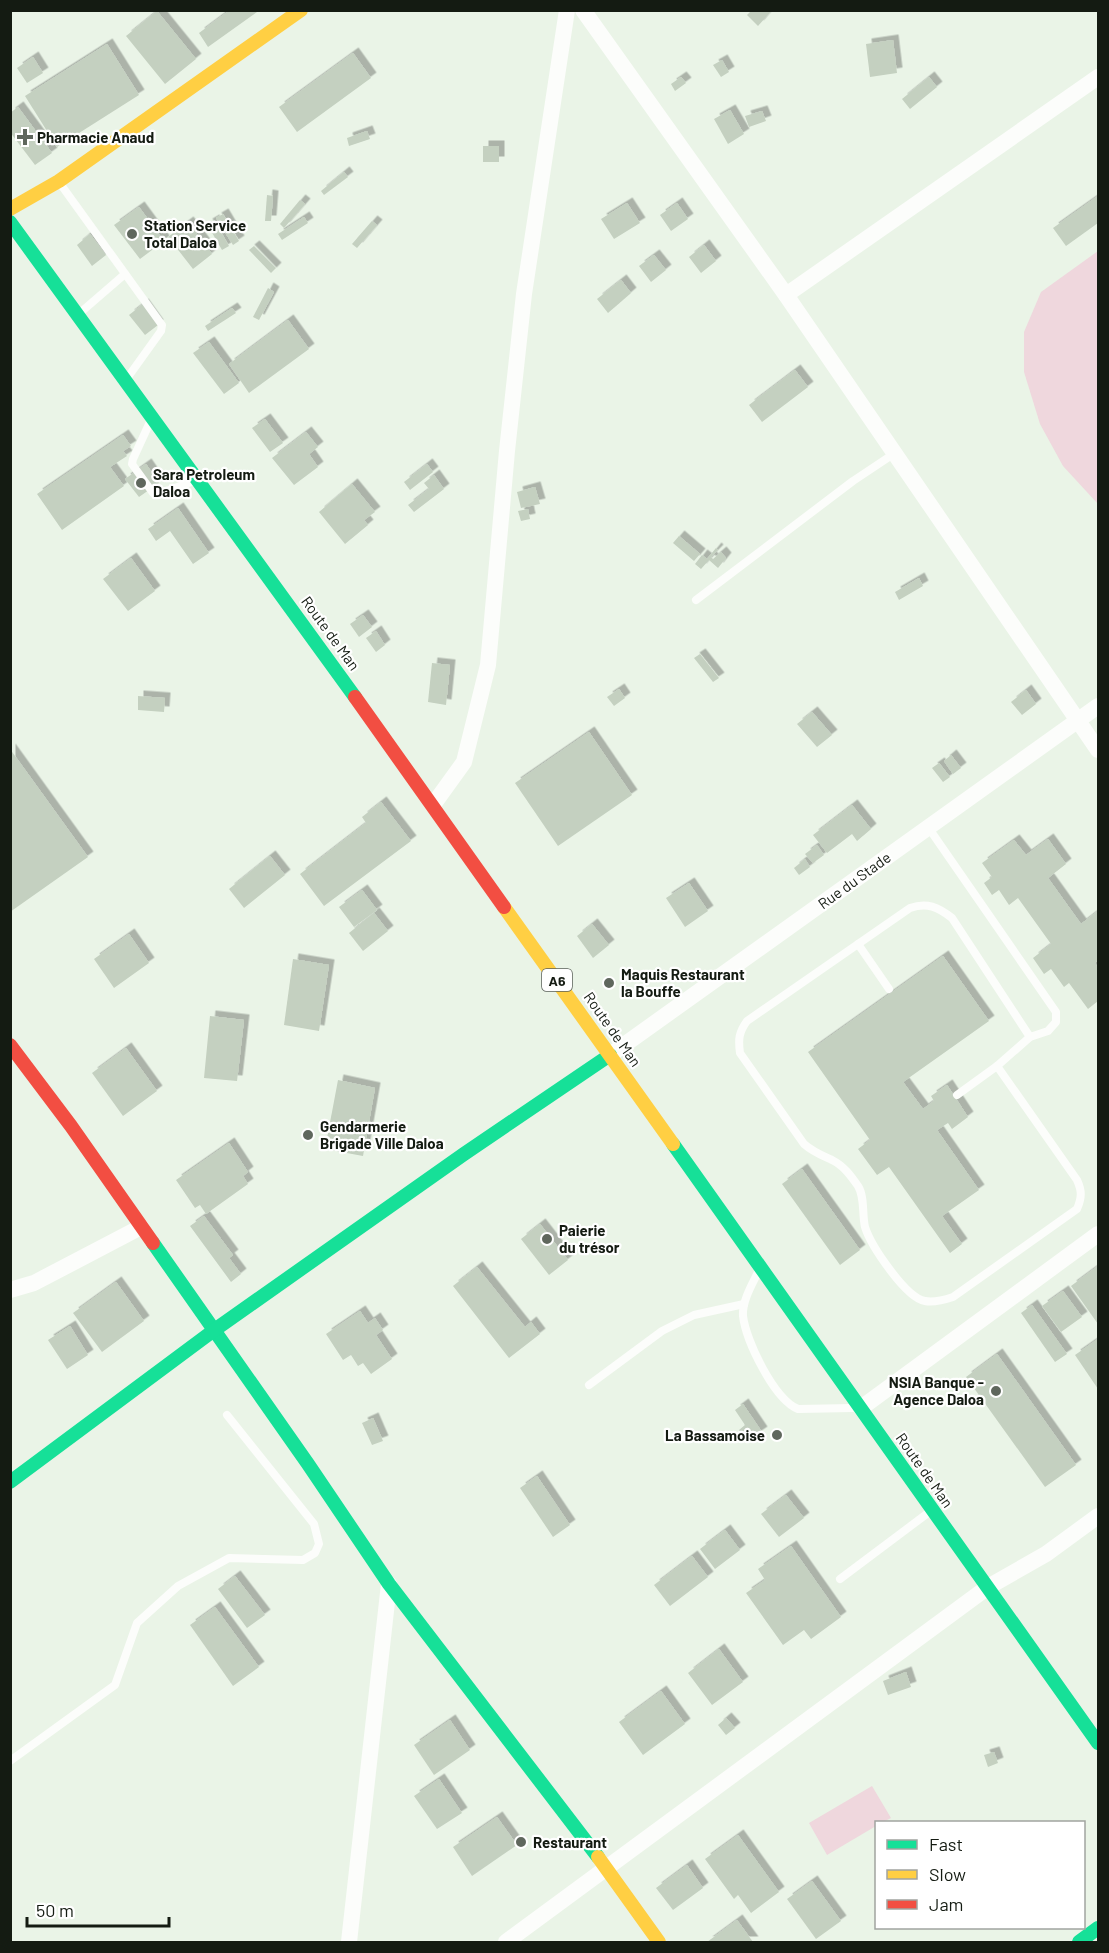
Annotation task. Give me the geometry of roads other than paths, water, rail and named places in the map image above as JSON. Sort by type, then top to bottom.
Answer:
[{"type":"main road","points":[[10,209],[58,181],[301,10]]},
{"type":"main road","name":"Route de Man","points":[[10,222],[433,805],[1098,1743]]},
{"type":"main road","points":[[10,1045],[71,1126],[308,1464],[389,1584],[607,1869],[659,1942]]},
{"type":"main road","points":[[10,1482],[213,1331],[464,1154],[610,1055]]},
{"type":"main road","points":[[1079,1942],[1098,1928]]},
{"type":"street","points":[[433,805],[464,762],[488,665],[524,294],[567,10]]},
{"type":"street","points":[[583,10],[786,294],[1098,750]]},
{"type":"street","points":[[786,294],[1098,77]]},
{"type":"street","name":"Rue du Stade","points":[[610,1055],[1098,706]]},
{"type":"street","points":[[10,1290],[34,1283],[141,1227]]},
{"type":"street","points":[[861,1408],[1098,1234]]},
{"type":"street","points":[[506,1942],[988,1587],[1046,1554],[1098,1515]]},
{"type":"street","points":[[349,1942],[389,1584]]},
{"type":"lane","points":[[58,181],[162,325],[161,331],[126,380]]},
{"type":"lane","points":[[78,315],[125,274]]},
{"type":"lane","points":[[153,417],[132,464],[153,493],[158,494],[199,480]]},
{"type":"lane","points":[[696,600],[853,481],[896,453]]},
{"type":"lane","points":[[927,827],[1056,1012],[1056,1022],[1048,1031],[1030,1037],[997,1066],[957,1095]]},
{"type":"lane","points":[[997,1066],[1077,1180],[1082,1190],[1082,1199],[1077,1209],[953,1297],[925,1301],[911,1295],[870,1242],[865,1226],[860,1190],[847,1171],[834,1161],[814,1153],[804,1144],[740,1053],[739,1032],[747,1021],[910,908],[920,904],[941,909],[951,918],[1030,1037]]},
{"type":"lane","points":[[858,944],[889,989]]},
{"type":"lane","points":[[761,1266],[744,1304],[743,1316],[760,1366],[790,1406],[798,1409],[861,1408]]},
{"type":"lane","points":[[589,1385],[662,1331],[694,1315],[744,1304]]},
{"type":"lane","points":[[10,1761],[115,1685],[137,1623],[178,1586],[229,1558],[303,1560],[315,1553],[319,1544],[314,1524],[227,1415]]},
{"type":"lane","points":[[840,1579],[933,1509]]},
{"type":"place","name":"Pharmacie Anaud","points":[[25,137]]},
{"type":"place","name":"Station Service Total Daloa","points":[[132,234]]},
{"type":"place","name":"Sara Petroleum Daloa","points":[[141,483]]},
{"type":"place","name":"Maquis Restaurant la Bouffe","points":[[609,983]]},
{"type":"place","name":"Gendarmerie Brigade Ville Daloa","points":[[308,1135]]},
{"type":"place","name":"Paierie du trésor","points":[[547,1239]]},
{"type":"place","name":"NSIA Banque - Agence Daloa","points":[[996,1391]]},
{"type":"place","name":"La Bassamoise","points":[[777,1435]]},
{"type":"place","name":"Restaurant","points":[[521,1842]]}]
